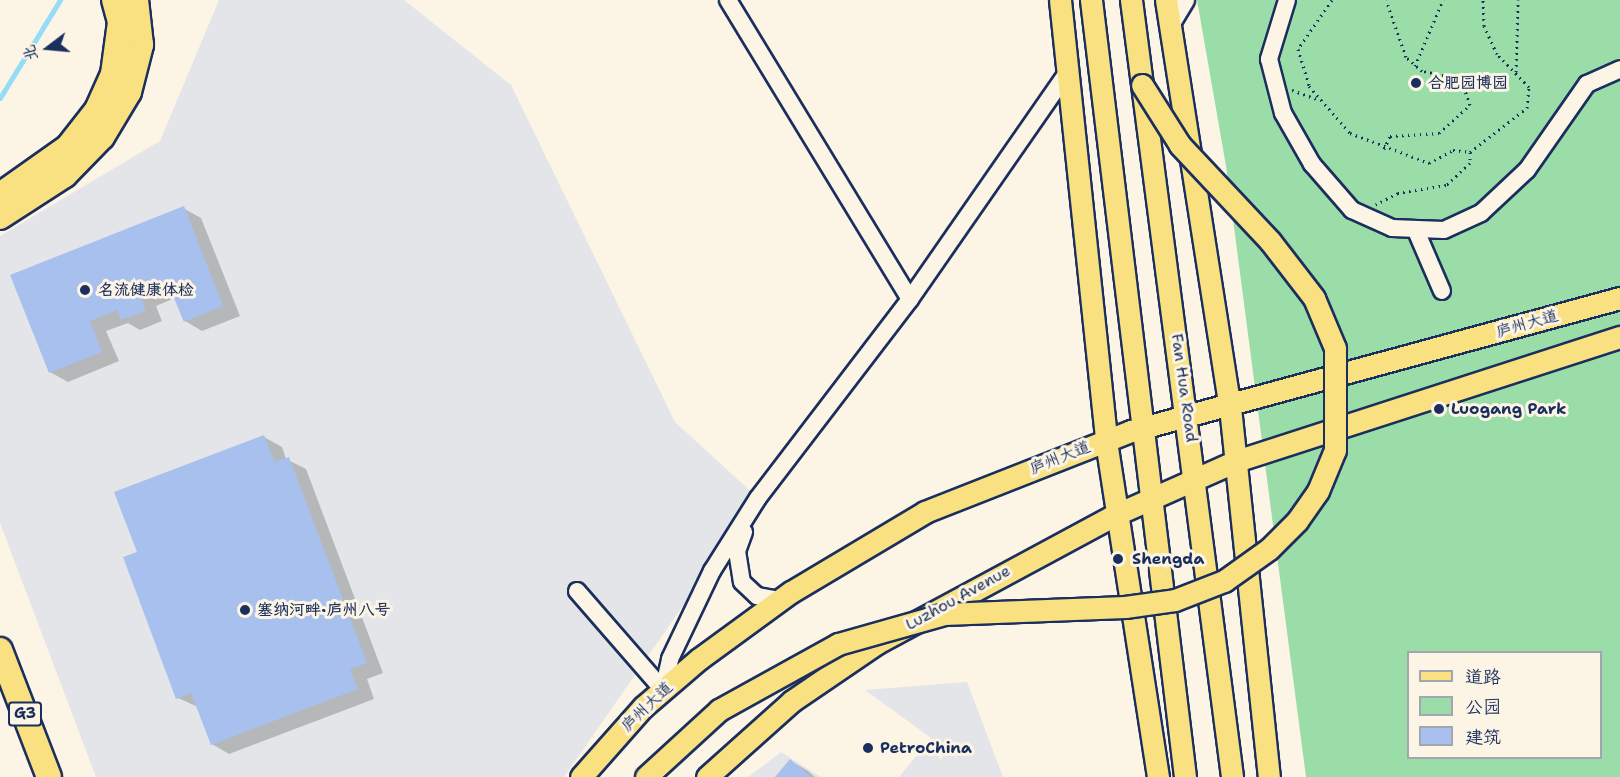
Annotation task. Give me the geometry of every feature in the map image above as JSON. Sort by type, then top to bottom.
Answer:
[{"type":"highway","points":[[0,195],[68,147],[97,110],[114,74],[120,22],[114,0]]},
{"type":"highway","points":[[0,217],[65,175],[102,137],[129,93],[141,45],[136,0]]},
{"type":"highway","name":"G3","points":[[0,650],[49,777]]},
{"type":"main road","points":[[1060,0],[1106,441],[1158,777]]},
{"type":"main road","points":[[1091,0],[1185,777]]},
{"type":"main road","name":"Fan Hua Road","points":[[1131,0],[1196,479],[1232,777]]},
{"type":"main road","points":[[1166,0],[1230,407],[1269,777]]},
{"type":"main road","points":[[646,777],[719,711],[838,644],[944,614],[1125,607],[1176,600],[1224,581],[1269,549],[1313,498],[1335,450],[1335,348],[1314,298],[1270,241],[1180,145],[1142,84]]},
{"type":"main road","name":"庐州大道","points":[[581,777],[663,690],[779,600],[925,512],[1143,428],[1188,419],[1620,298]]},
{"type":"main road","points":[[1236,461],[1620,337]]},
{"type":"main road","name":"Luzhou Avenue","points":[[707,777],[792,701],[878,643],[1117,514],[1236,461]]},
{"type":"street","points":[[728,0],[910,298]]},
{"type":"street","points":[[1170,27],[1186,0]]},
{"type":"street","points":[[1287,0],[1269,59],[1283,113],[1312,164],[1359,213],[1417,233],[1444,230],[1482,213],[1527,170],[1587,84],[1620,69]]},
{"type":"street","points":[[663,690],[670,659],[703,590],[758,498],[910,298],[1068,73]]},
{"type":"street","points":[[1417,233],[1442,291]]},
{"type":"street","points":[[758,498],[737,550],[737,565],[742,582],[757,596],[779,600]]},
{"type":"street","points":[[577,591],[663,690]]},
{"type":"path","points":[[1332,0],[1298,48],[1309,86],[1350,133],[1384,149],[1429,163],[1453,150],[1470,152],[1527,108],[1529,87],[1497,54],[1484,26],[1483,0]]},
{"type":"path","points":[[1384,149],[1390,136],[1439,133],[1470,105],[1461,79],[1415,66],[1406,57],[1386,0]]},
{"type":"path","points":[[1415,66],[1443,0]]},
{"type":"path","points":[[1516,74],[1518,0]]},
{"type":"path","points":[[1274,84],[1322,101]]},
{"type":"path","points":[[1359,213],[1398,193],[1446,185],[1470,163],[1470,152]]},
{"type":"shaded area","points":[[219,0],[404,0],[511,85],[675,422],[758,498],[564,777],[96,777],[0,523],[0,236],[160,141]]},
{"type":"shaded area","points":[[967,682],[1003,777],[899,777],[931,738],[865,690]]},
{"type":"shaded area","points":[[781,752],[821,777],[748,777]]},
{"type":"green space","name":"Luogang Park","points":[[1197,0],[1620,0],[1620,777],[1306,777],[1226,166]]},
{"type":"building","name":"名流健康体检","points":[[184,206],[223,306],[184,322],[168,284],[140,296],[146,311],[121,320],[117,310],[90,321],[102,352],[49,373],[10,275]]},
{"type":"building","name":"塞纳河畔·庐州八号","points":[[264,435],[275,462],[289,457],[367,663],[350,669],[358,689],[211,745],[191,693],[176,699],[123,557],[137,552],[114,492]]},
{"type":"building","points":[[790,759],[811,777],[775,777]]},
{"type":"waterway","points":[[0,98],[60,0]]},
{"type":"place","name":"合肥园博园","points":[[1416,83]]},
{"type":"place","name":"名流健康体检","points":[[85,290]]},
{"type":"place","name":"Luogang Park","points":[[1439,409]]},
{"type":"place","name":"Shengda","points":[[1118,559]]},
{"type":"place","name":"塞纳河畔·庐州八号","points":[[245,610]]},
{"type":"place","name":"PetroChina","points":[[868,748]]}]
